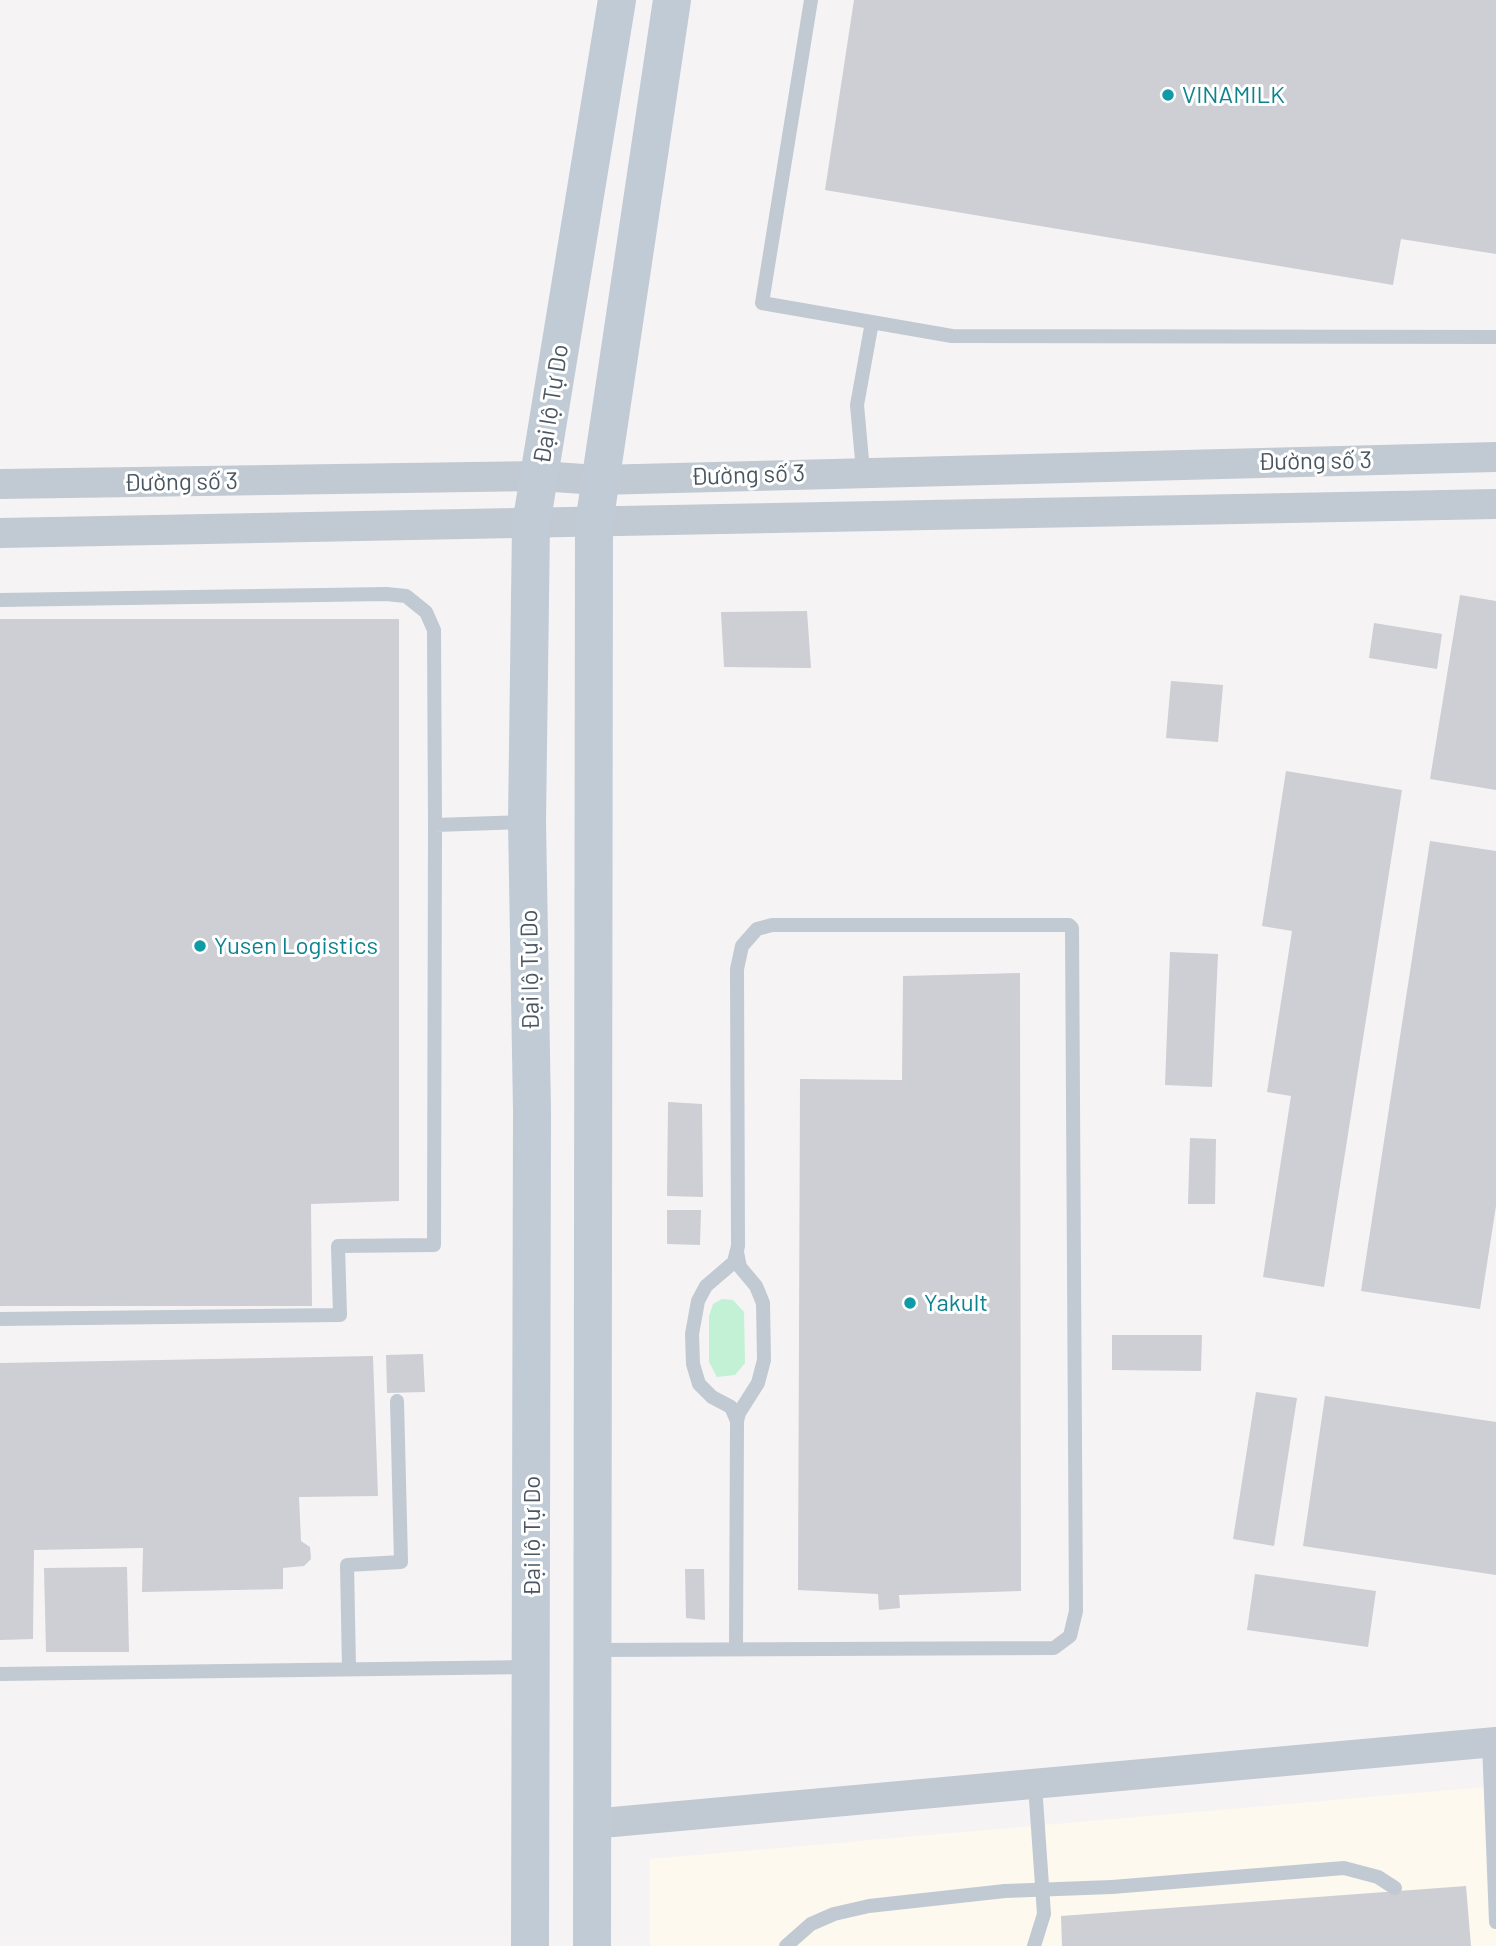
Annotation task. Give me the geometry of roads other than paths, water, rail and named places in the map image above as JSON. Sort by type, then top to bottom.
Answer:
[{"type":"street","name":"Đại lộ Tự Do","points":[[530,1946],[532,1111],[527,821],[531,525],[617,0]]},
{"type":"street","points":[[592,1946],[590,1650],[594,524],[598,480],[672,0]]},
{"type":"street","name":"Đường số 3","points":[[0,484],[539,476],[598,480],[863,471],[1496,457]]},
{"type":"street","name":"Đường số 3","points":[[0,533],[594,524],[1496,505]]},
{"type":"street","points":[[591,1824],[1493,1742]]},
{"type":"lane","points":[[811,0],[762,303],[952,336],[1496,338]]},
{"type":"lane","points":[[863,471],[857,405],[872,322]]},
{"type":"lane","points":[[0,600],[386,594],[407,596],[426,612],[434,630],[435,825],[434,1245],[338,1246],[340,1315],[0,1319]]},
{"type":"lane","points":[[435,825],[527,821]]},
{"type":"lane","points":[[590,1650],[1054,1648],[1067,1642],[1074,1630],[1076,1482],[1071,926],[772,925],[750,935],[742,946],[737,960],[737,1252],[740,1267],[756,1286],[763,1303],[764,1360],[758,1383],[737,1421]]},
{"type":"lane","points":[[736,1648],[737,1421],[731,1407],[712,1397],[699,1384],[693,1364],[692,1334],[694,1314],[706,1286],[734,1262],[737,1252]]},
{"type":"lane","points":[[349,1667],[347,1565],[401,1562],[397,1401]]},
{"type":"lane","points":[[0,1674],[349,1667],[532,1667]]},
{"type":"lane","points":[[1493,1742],[1496,1922]]},
{"type":"lane","points":[[1034,1946],[1044,1913],[1035,1785]]},
{"type":"lane","points":[[786,1946],[811,1924],[834,1914],[869,1906],[1005,1891],[1112,1887],[1344,1868],[1378,1877],[1395,1888]]},
{"type":"place","name":"VINAMILK","points":[[1168,95]]},
{"type":"place","name":"Yusen Logistics","points":[[200,946]]},
{"type":"place","name":"Yakult","points":[[910,1303]]}]
